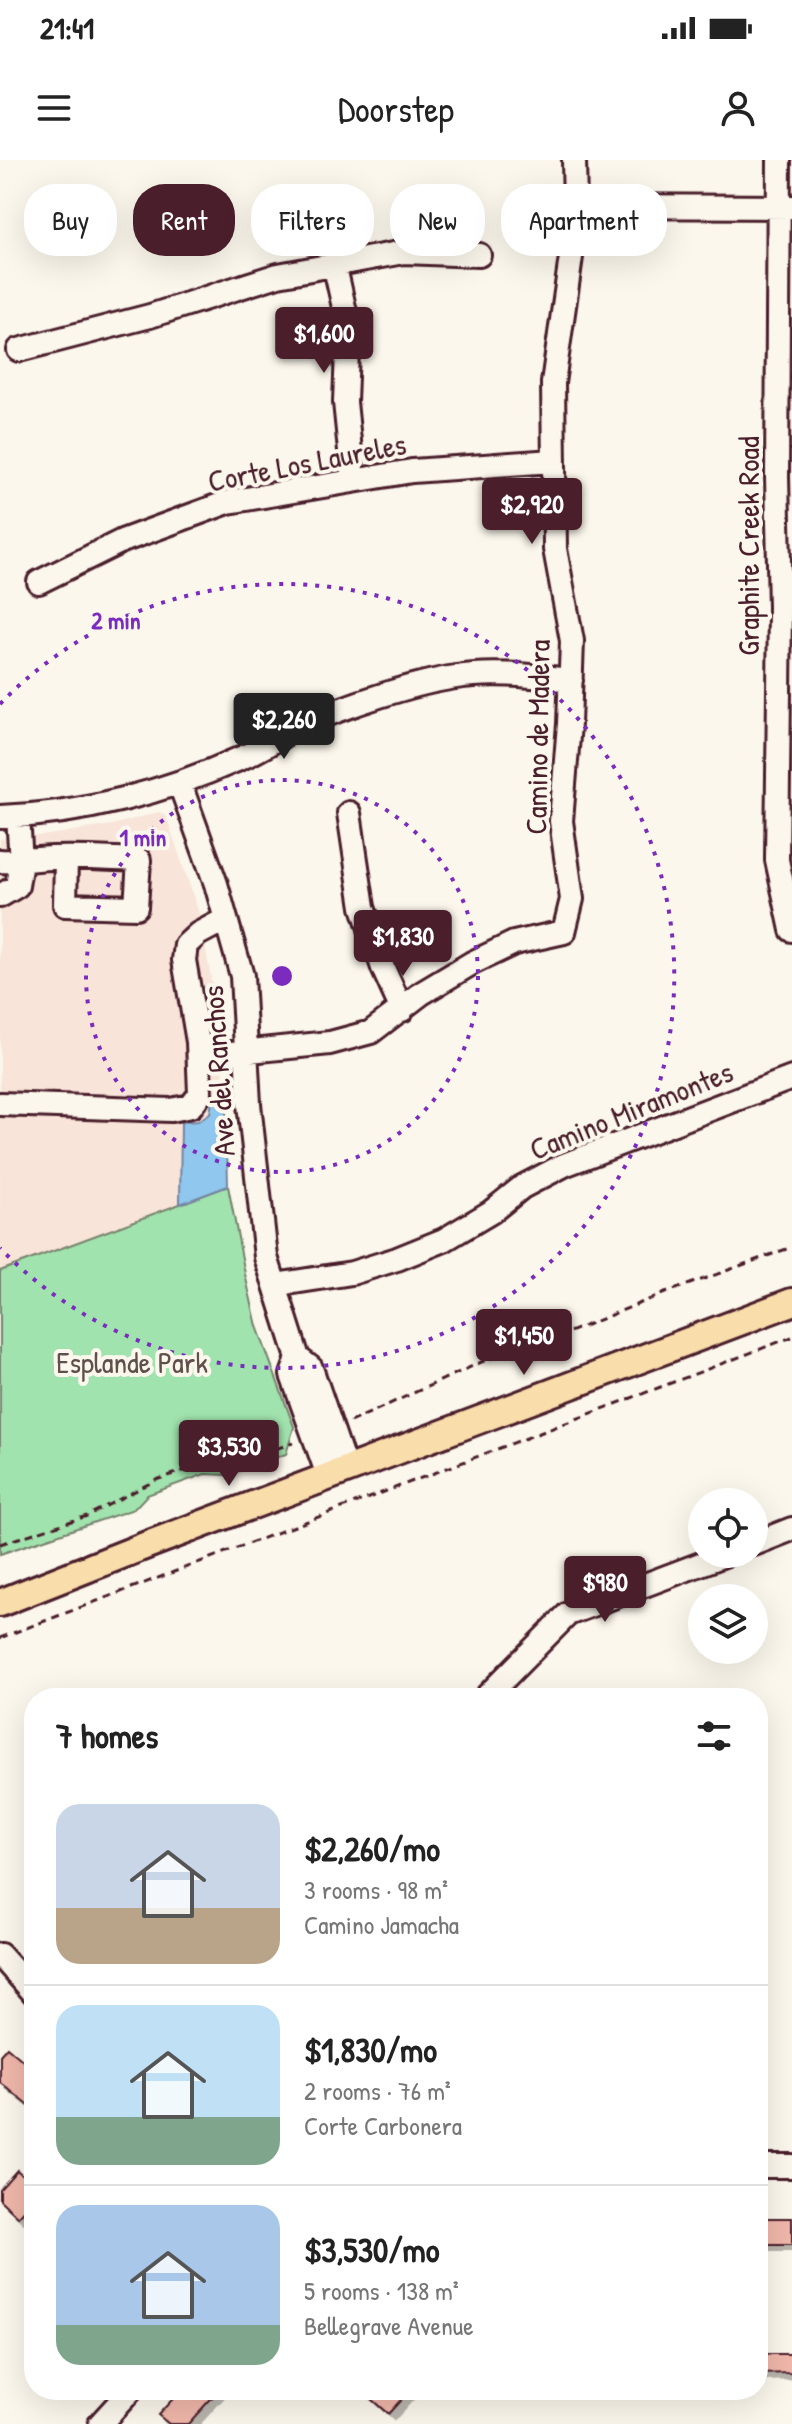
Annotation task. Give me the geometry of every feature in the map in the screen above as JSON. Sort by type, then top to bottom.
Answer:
[{"type":"main road","points":[[0,1603],[792,1302]]},
{"type":"street","name":"Camino de Madera","points":[[574,160],[575,184]]},
{"type":"street","name":"Graphite Creek Road","points":[[779,160],[786,208],[777,477],[786,607],[784,830],[777,860],[792,930]]},
{"type":"street","points":[[667,207],[786,208]]},
{"type":"street","points":[[19,350],[150,316],[278,275],[390,254]]},
{"type":"street","name":"Camino de Madera","points":[[402,1010],[422,993],[472,963],[514,943],[564,932],[572,899],[561,821],[572,641],[555,549],[553,461],[553,383],[571,256]]},
{"type":"street","points":[[334,263],[348,325],[345,402],[353,480]]},
{"type":"street","name":"Corte Los Laureles","points":[[39,582],[122,541],[228,502],[412,471],[553,461]]},
{"type":"street","points":[[0,896],[17,886],[11,862],[9,817],[96,805],[180,784],[243,757],[305,724],[383,696],[455,677],[505,674],[571,680]]},
{"type":"street","name":"Ave del Ranchos","points":[[180,784],[242,976],[249,1104],[266,1257],[298,1358],[292,1375],[338,1474]]},
{"type":"street","points":[[198,1042],[207,1050],[220,1054],[330,1043],[371,1032],[402,1010],[383,968],[363,907],[349,813]]},
{"type":"street","points":[[11,862],[66,859]]},
{"type":"street","points":[[0,1104],[171,1110],[191,1106],[200,1094],[198,1042],[184,960],[186,945],[198,934],[226,919]]},
{"type":"street","name":"Camino Miramontes","points":[[275,1285],[352,1273],[397,1259],[444,1240],[491,1212],[522,1187],[564,1165],[792,1078]]},
{"type":"street","points":[[768,1538],[792,1529]]},
{"type":"street","points":[[495,1688],[568,1614],[690,1568]]},
{"type":"street","points":[[0,1955],[24,1982]]},
{"type":"street","points":[[768,2166],[792,2166]]},
{"type":"street","points":[[100,2424],[122,2400]]},
{"type":"path","points":[[350,1422],[488,1359],[562,1335],[665,1293],[792,1247]]},
{"type":"path","points":[[0,1638],[792,1337]]},
{"type":"path","points":[[0,1544],[87,1516],[169,1476],[207,1463],[248,1458],[293,1443]]},
{"type":"shaded area","points":[[159,812],[166,816],[200,916],[218,1018],[226,1100],[212,1101],[210,1113],[198,1121],[181,1122],[180,1204],[0,1271],[0,839],[112,825]]},
{"type":"green space","name":"Esplande Park","points":[[228,1186],[257,1326],[294,1427],[286,1454],[227,1475],[205,1474],[147,1495],[134,1509],[0,1554],[0,1271]]},
{"type":"water","points":[[226,1100],[228,1186],[180,1204],[181,1122],[198,1121],[210,1113],[212,1101]]},
{"type":"building","points":[[7,2047],[24,2061],[24,2102],[0,2082],[0,2055]]},
{"type":"building","points":[[17,2170],[24,2177],[24,2211],[18,2217],[0,2200],[0,2189]]},
{"type":"building","points":[[768,2218],[792,2218],[792,2245],[768,2245]]},
{"type":"building","points":[[768,2354],[792,2354],[792,2373],[768,2374]]},
{"type":"building","points":[[172,2400],[210,2400],[188,2424],[169,2424],[158,2415]]},
{"type":"building","points":[[372,2400],[401,2400],[388,2414]]}]
